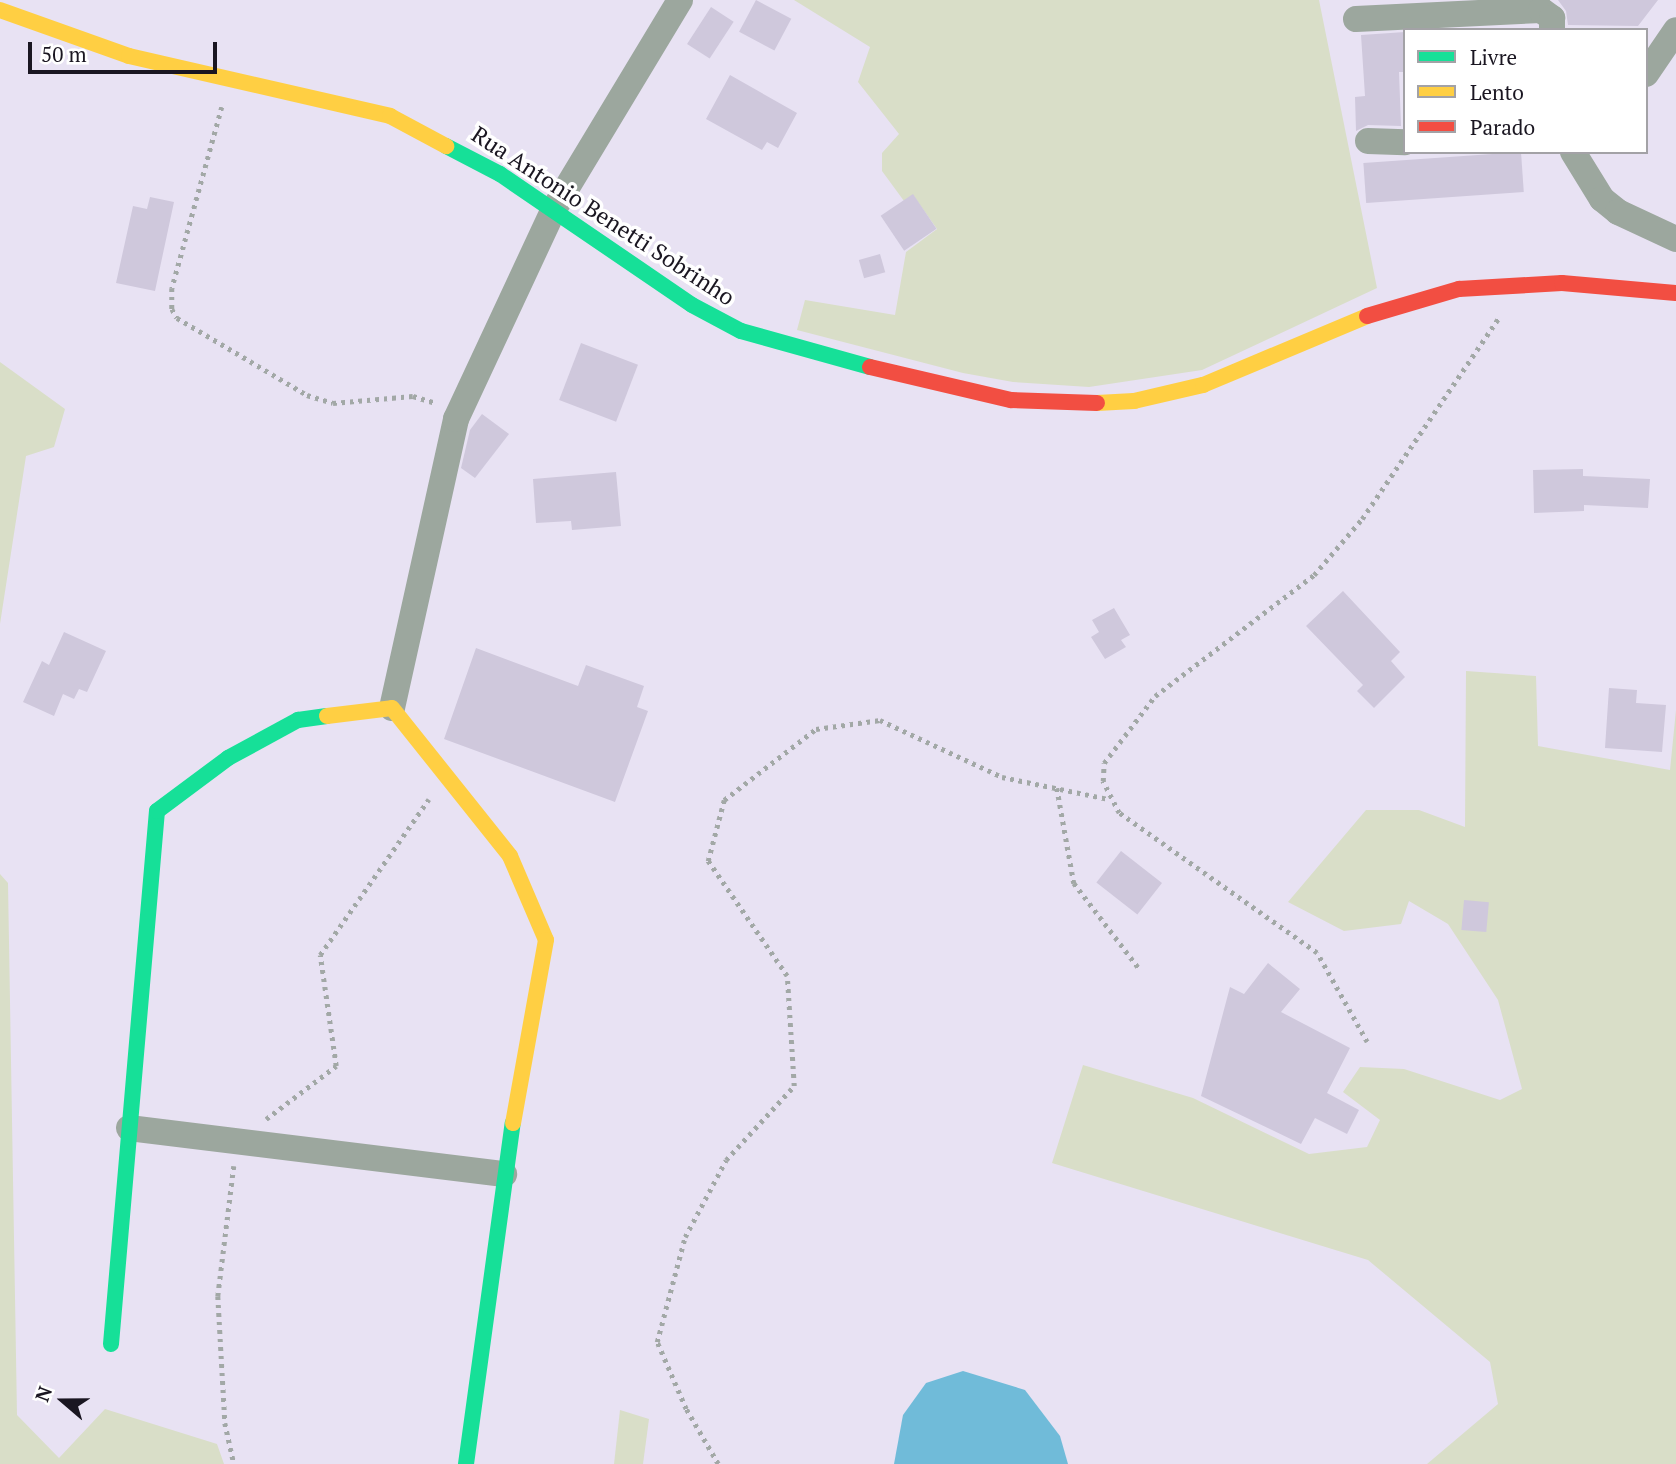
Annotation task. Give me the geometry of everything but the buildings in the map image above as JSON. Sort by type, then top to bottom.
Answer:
[{"type":"main road","name":"Rua Antonio Benetti Sobrinho","points":[[0,10],[129,56],[232,76],[390,116],[445,142],[554,209],[692,305],[741,331],[960,391],[1069,405],[1134,401],[1203,385],[1376,312],[1459,289],[1509,283],[1676,293]]},
{"type":"main road","points":[[111,1344],[157,811],[228,758],[298,720],[392,708],[510,856],[546,940],[504,1174],[466,1464]]},
{"type":"street","points":[[392,708],[456,419],[554,209],[680,0]]},
{"type":"street","points":[[1356,19],[1541,10],[1552,18],[1552,28]]},
{"type":"street","points":[[1648,71],[1676,30]]},
{"type":"street","points":[[1368,141],[1403,142]]},
{"type":"street","points":[[1580,156],[1591,186],[1618,212],[1676,239]]},
{"type":"street","points":[[129,1128],[504,1174]]},
{"type":"path","points":[[232,76],[172,288],[172,309],[177,318],[307,395],[333,403],[426,398],[456,419]]},
{"type":"path","points":[[1367,1042],[1317,953],[1119,813],[1108,799],[1103,781],[1104,763],[1155,696],[1202,657],[1296,592],[1362,519],[1487,341],[1504,307],[1509,283]]},
{"type":"path","points":[[719,1464],[686,1409],[657,1342],[685,1237],[726,1160],[794,1086],[787,976],[708,861],[724,800],[816,729],[880,720],[1002,777],[1108,799]]},
{"type":"path","points":[[234,1464],[225,1423],[218,1296],[237,1142],[336,1066],[320,955],[446,775]]},
{"type":"path","points":[[1057,788],[1074,883],[1138,967]]},
{"type":"green space","points":[[794,0],[1319,0],[1377,288],[1202,370],[1089,387],[1013,382],[963,373],[797,330],[805,300],[895,315],[906,252],[937,229],[913,195],[904,201],[882,171],[882,153],[899,134],[858,82],[870,47]]},
{"type":"green space","points":[[0,362],[65,409],[54,447],[26,456],[0,624]]},
{"type":"green space","points":[[1466,671],[1536,676],[1538,746],[1670,770],[1676,710],[1676,1464],[1427,1464],[1498,1404],[1490,1362],[1368,1260],[1052,1163],[1083,1065],[1193,1098],[1309,1154],[1367,1147],[1380,1120],[1343,1092],[1360,1067],[1404,1069],[1500,1100],[1522,1089],[1498,1000],[1448,924],[1409,901],[1401,924],[1344,931],[1288,902],[1366,810],[1419,810],[1465,827]]},
{"type":"green space","points":[[0,874],[8,883],[17,1415],[59,1458],[105,1409],[217,1444],[224,1464],[0,1464]]},
{"type":"green space","points":[[620,1410],[649,1419],[643,1464],[614,1464]]},
{"type":"water","points":[[963,1371],[1025,1390],[1060,1436],[1068,1464],[894,1464],[903,1415],[926,1383]]},
{"type":"traffic: fast","points":[[446,146],[500,174],[692,305],[741,331],[870,367]]},
{"type":"traffic: fast","points":[[111,1344],[157,811],[228,758],[298,720],[327,716]]},
{"type":"traffic: fast","points":[[466,1464],[513,1123]]},
{"type":"traffic: slow","points":[[0,10],[129,56],[390,116],[446,146]]},
{"type":"traffic: slow","points":[[1097,403],[1134,401],[1203,385],[1367,316]]},
{"type":"traffic: slow","points":[[327,716],[392,708],[510,856],[546,940],[513,1123]]},
{"type":"traffic: jam","points":[[1367,316],[1459,289],[1562,283],[1676,293]]},
{"type":"traffic: jam","points":[[870,367],[1011,400],[1097,403]]}]
